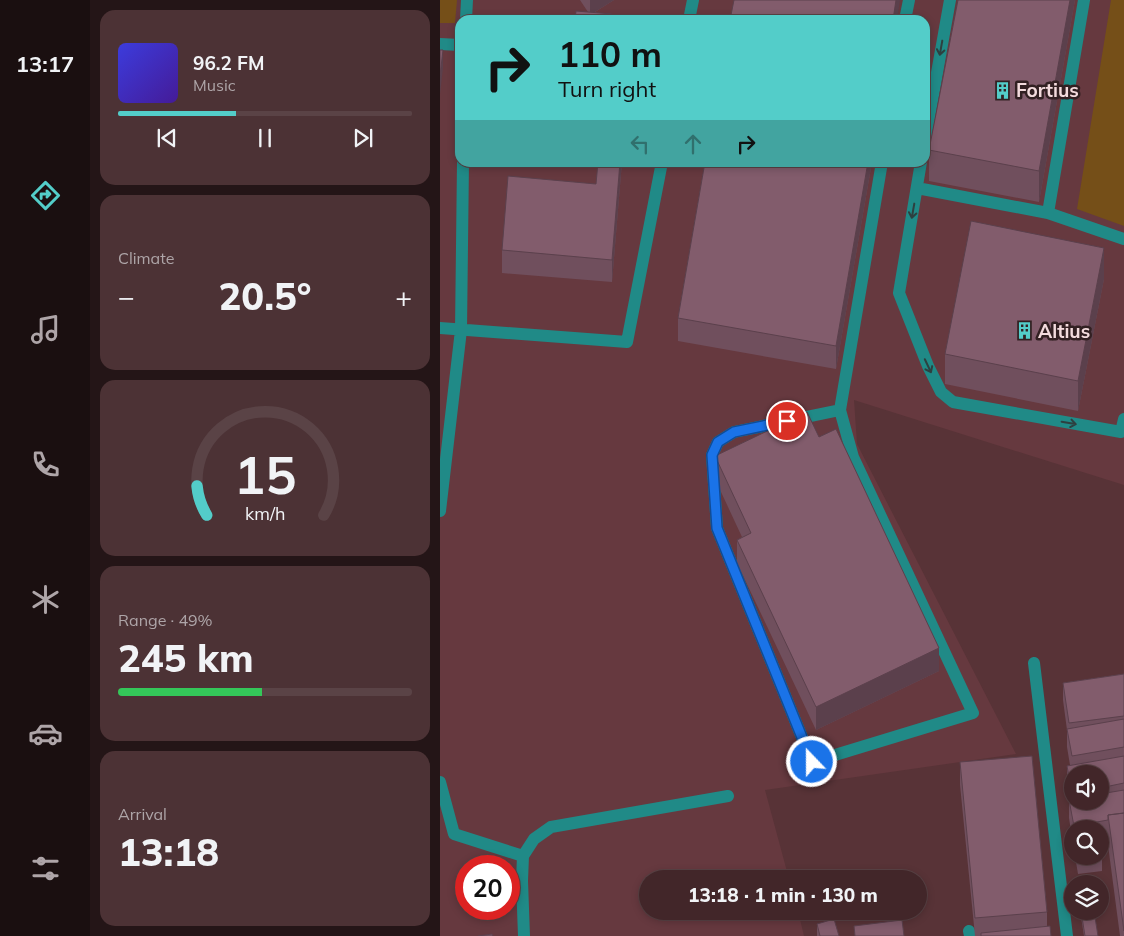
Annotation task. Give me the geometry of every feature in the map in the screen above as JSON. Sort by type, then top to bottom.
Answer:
[{"type":"lane","points":[[466,15],[467,0]]},
{"type":"lane","points":[[690,15],[693,0]]},
{"type":"lane","points":[[907,15],[909,0]]},
{"type":"lane","points":[[930,112],[950,0]]},
{"type":"lane","points":[[1048,213],[1084,0]]},
{"type":"lane","points":[[440,44],[455,45]]},
{"type":"lane","points":[[440,511],[461,330],[463,167]]},
{"type":"lane","points":[[440,328],[628,342],[661,167]]},
{"type":"lane","points":[[840,410],[734,432],[718,442],[712,455],[717,528],[812,762],[973,714],[853,457],[840,410],[881,167]]},
{"type":"lane","points":[[920,167],[899,292],[928,366],[941,392],[953,402],[1121,432],[1124,419]]},
{"type":"lane","points":[[917,188],[1048,213],[1124,240]]},
{"type":"lane","points":[[1034,663],[1066,936]]},
{"type":"lane","points":[[440,782],[454,834],[523,856]]},
{"type":"lane","points":[[524,936],[523,856],[534,839],[551,827],[728,796]]},
{"type":"shaded area","points":[[440,0],[1124,0],[1124,485],[854,400],[857,444],[1016,754],[765,790],[787,870],[639,870],[639,920],[800,920],[804,936],[440,936]]},
{"type":"shaded area","points":[[440,0],[457,0],[455,23],[440,23]]},
{"type":"shaded area","points":[[1111,0],[1124,0],[1124,226],[1077,209]]},
{"type":"building","points":[[734,0],[896,0],[894,15],[731,15]]},
{"type":"building","name":"Fortius","points":[[958,0],[1070,0],[1039,171],[930,150]]},
{"type":"building","points":[[576,11],[612,14],[612,15],[576,15]]},
{"type":"building","points":[[440,50],[443,50],[440,76]]},
{"type":"building","points":[[598,167],[620,167],[612,260],[502,250],[508,176],[596,184]]},
{"type":"building","points":[[704,167],[867,167],[836,346],[678,318]]},
{"type":"building","name":"Altius","points":[[971,221],[1104,248],[1078,381],[945,354]]},
{"type":"building","points":[[807,412],[819,437],[836,429],[939,648],[816,707],[737,540],[751,533],[715,456]]},
{"type":"building","points":[[1124,674],[1124,716],[1069,723],[1063,683]]},
{"type":"building","points":[[1124,719],[1124,747],[1072,756],[1067,729]]},
{"type":"building","points":[[1032,756],[1047,912],[975,918],[960,762]]},
{"type":"building","points":[[1124,756],[1124,783],[1109,786],[1109,765],[1073,765]]},
{"type":"building","points":[[1124,790],[1124,813],[1108,815],[1108,820],[1073,820],[1071,810],[1109,810],[1109,792]]},
{"type":"building","points":[[1124,813],[1124,931],[1109,820],[1108,815]]},
{"type":"building","points":[[834,920],[839,936],[820,936],[817,924]]},
{"type":"building","points":[[902,920],[904,936],[855,936],[854,926]]},
{"type":"building","points":[[1082,920],[1095,920],[1098,936],[1085,936]]},
{"type":"building","points":[[1050,926],[1051,936],[981,936],[981,933]]},
{"type":"place","name":"Fortius","points":[[1002,90]]},
{"type":"place","name":"Altius","points":[[1024,331]]},
{"type":"route","points":[[787,421],[734,432],[718,442],[712,455],[717,528],[812,762]]}]
